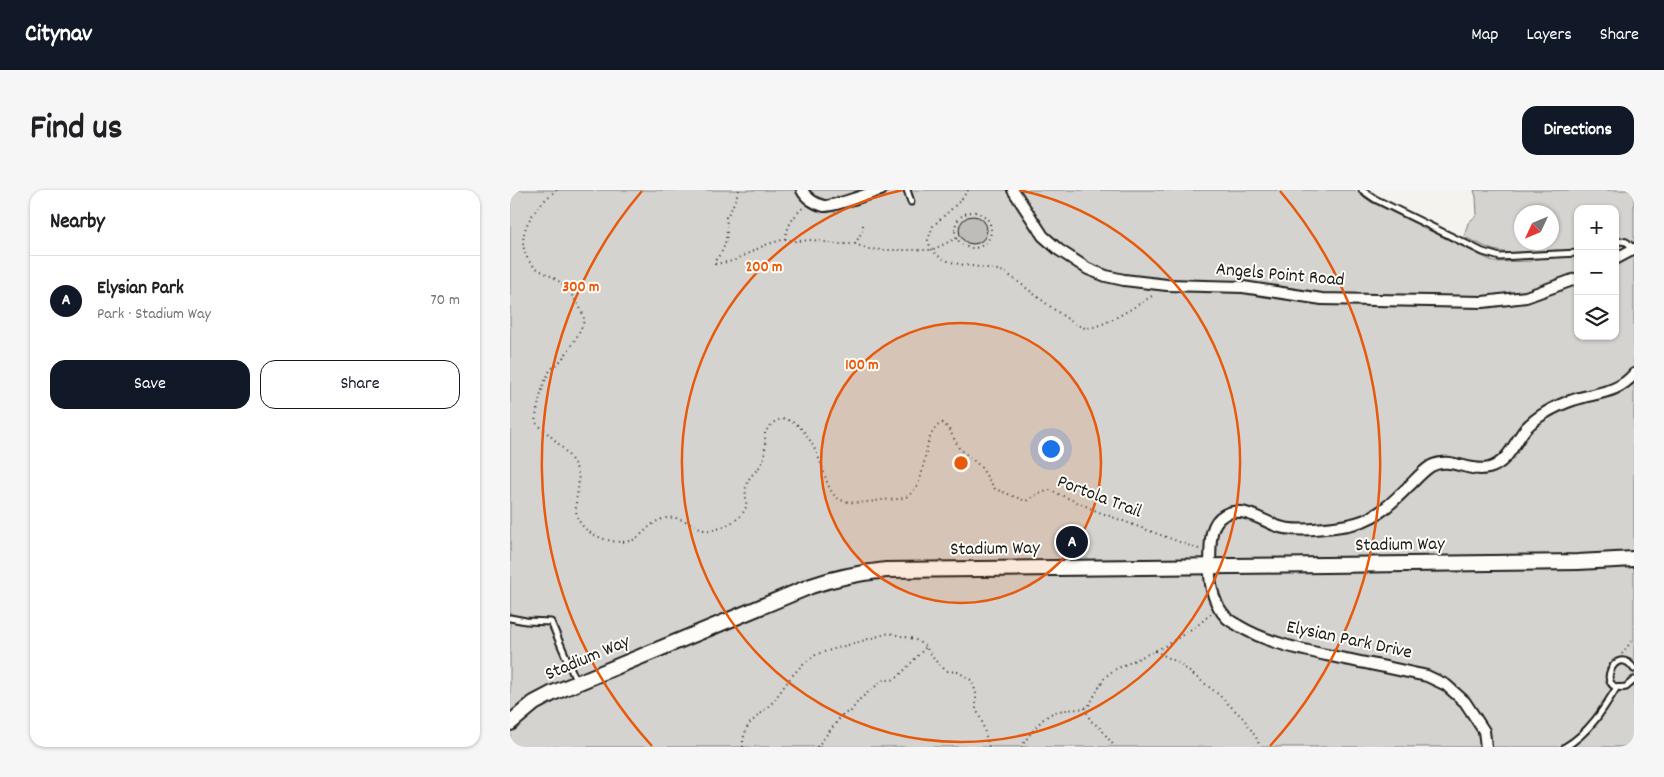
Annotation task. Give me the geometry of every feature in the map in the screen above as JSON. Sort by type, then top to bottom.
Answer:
[{"type":"main road","name":"Stadium Way","points":[[510,723],[534,704],[553,693],[812,586],[836,577],[860,572],[1210,560],[1578,562],[1634,559]]},
{"type":"street","points":[[802,190],[812,201],[826,206],[881,190]]},
{"type":"street","name":"Angels Point Road","points":[[1013,190],[1043,236],[1059,250],[1088,269],[1124,280],[1168,285],[1243,287],[1322,300],[1483,302],[1526,297],[1574,279]]},
{"type":"street","points":[[1619,257],[1633,249]]},
{"type":"street","points":[[1218,608],[1213,598],[1210,560],[1212,531],[1214,524],[1225,514],[1240,511],[1280,527],[1296,529],[1347,525],[1370,518],[1382,512],[1424,470],[1433,465],[1442,463],[1470,469],[1491,468],[1501,462],[1527,427],[1543,414],[1572,400],[1618,388],[1634,374]]},
{"type":"street","name":"Elysian Park Drive","points":[[1218,608],[1227,619],[1250,633],[1276,643],[1427,676],[1446,685],[1465,702],[1474,714],[1484,730],[1486,747]]},
{"type":"lane","points":[[907,190],[911,202]]},
{"type":"lane","points":[[1362,190],[1375,199],[1483,252],[1500,257],[1574,254]]},
{"type":"lane","points":[[1619,241],[1624,240],[1633,249]]},
{"type":"lane","points":[[510,618],[551,622],[577,683]]},
{"type":"lane","points":[[1634,669],[1627,662],[1620,661],[1613,664],[1609,672],[1610,681],[1617,687],[1626,687],[1634,680]]},
{"type":"lane","points":[[1565,747],[1574,742],[1598,718],[1617,687]]},
{"type":"path","name":"Portola Trail","points":[[557,190],[548,196],[528,221],[524,236],[524,249],[529,261],[539,271],[556,278],[566,286],[579,306],[584,320],[563,359],[549,372],[542,388],[535,422],[567,455],[576,468],[578,484],[575,512],[580,522],[589,532],[610,541],[629,542],[661,519],[677,517],[705,530],[720,528],[733,522],[746,507],[746,484],[762,464],[765,454],[765,432],[775,422],[788,419],[798,424],[811,443],[821,463],[827,483],[836,497],[843,501],[866,502],[902,498],[909,495],[916,488],[922,476],[925,454],[934,430],[938,425],[944,423],[959,448],[980,466],[995,489],[1026,501],[1050,490],[1210,560]]},
{"type":"path","points":[[739,190],[726,217],[728,226],[725,244],[715,260],[715,264],[734,261],[765,245],[785,240],[813,240],[836,244],[855,244],[868,249],[932,250],[957,238]]},
{"type":"path","points":[[968,190],[960,202],[933,226],[928,240],[932,250],[945,260],[1004,272],[1069,320],[1085,328],[1104,324],[1168,285]]},
{"type":"path","points":[[785,240],[787,227],[795,215],[812,201]]},
{"type":"path","points":[[978,213],[984,215],[992,230],[988,242],[978,248],[966,246],[957,238],[956,226],[962,216],[967,214],[978,213]]},
{"type":"path","points":[[855,244],[863,230],[863,224]]},
{"type":"path","points":[[1022,747],[1038,724],[1057,711],[1088,707],[1105,677],[1114,670],[1180,637],[1218,608]]},
{"type":"path","points":[[743,747],[743,739],[748,725],[773,702],[804,663],[817,654],[889,633],[914,639],[926,648],[939,665],[948,670],[958,672],[971,680],[976,692],[976,709],[989,747]]},
{"type":"path","points":[[1620,661],[1621,655],[1634,638]]},
{"type":"path","points":[[818,747],[843,714],[851,711],[859,700],[883,680],[892,680],[898,677],[926,648]]},
{"type":"path","points":[[1155,651],[1178,662],[1218,694],[1244,719],[1260,747]]},
{"type":"path","points":[[1085,708],[1090,720],[1100,728],[1115,747]]},
{"type":"shaded area","points":[[510,190],[1354,190],[1371,202],[1494,262],[1530,261],[1558,250],[1509,253],[1493,250],[1464,237],[1468,223],[1477,215],[1474,190],[1634,190],[1634,747],[510,747]]},
{"type":"building","points":[[973,216],[983,220],[987,230],[983,240],[973,244],[963,240],[959,230],[963,220]]},
{"type":"place","name":"Elysian Park","points":[[1072,542]]}]
